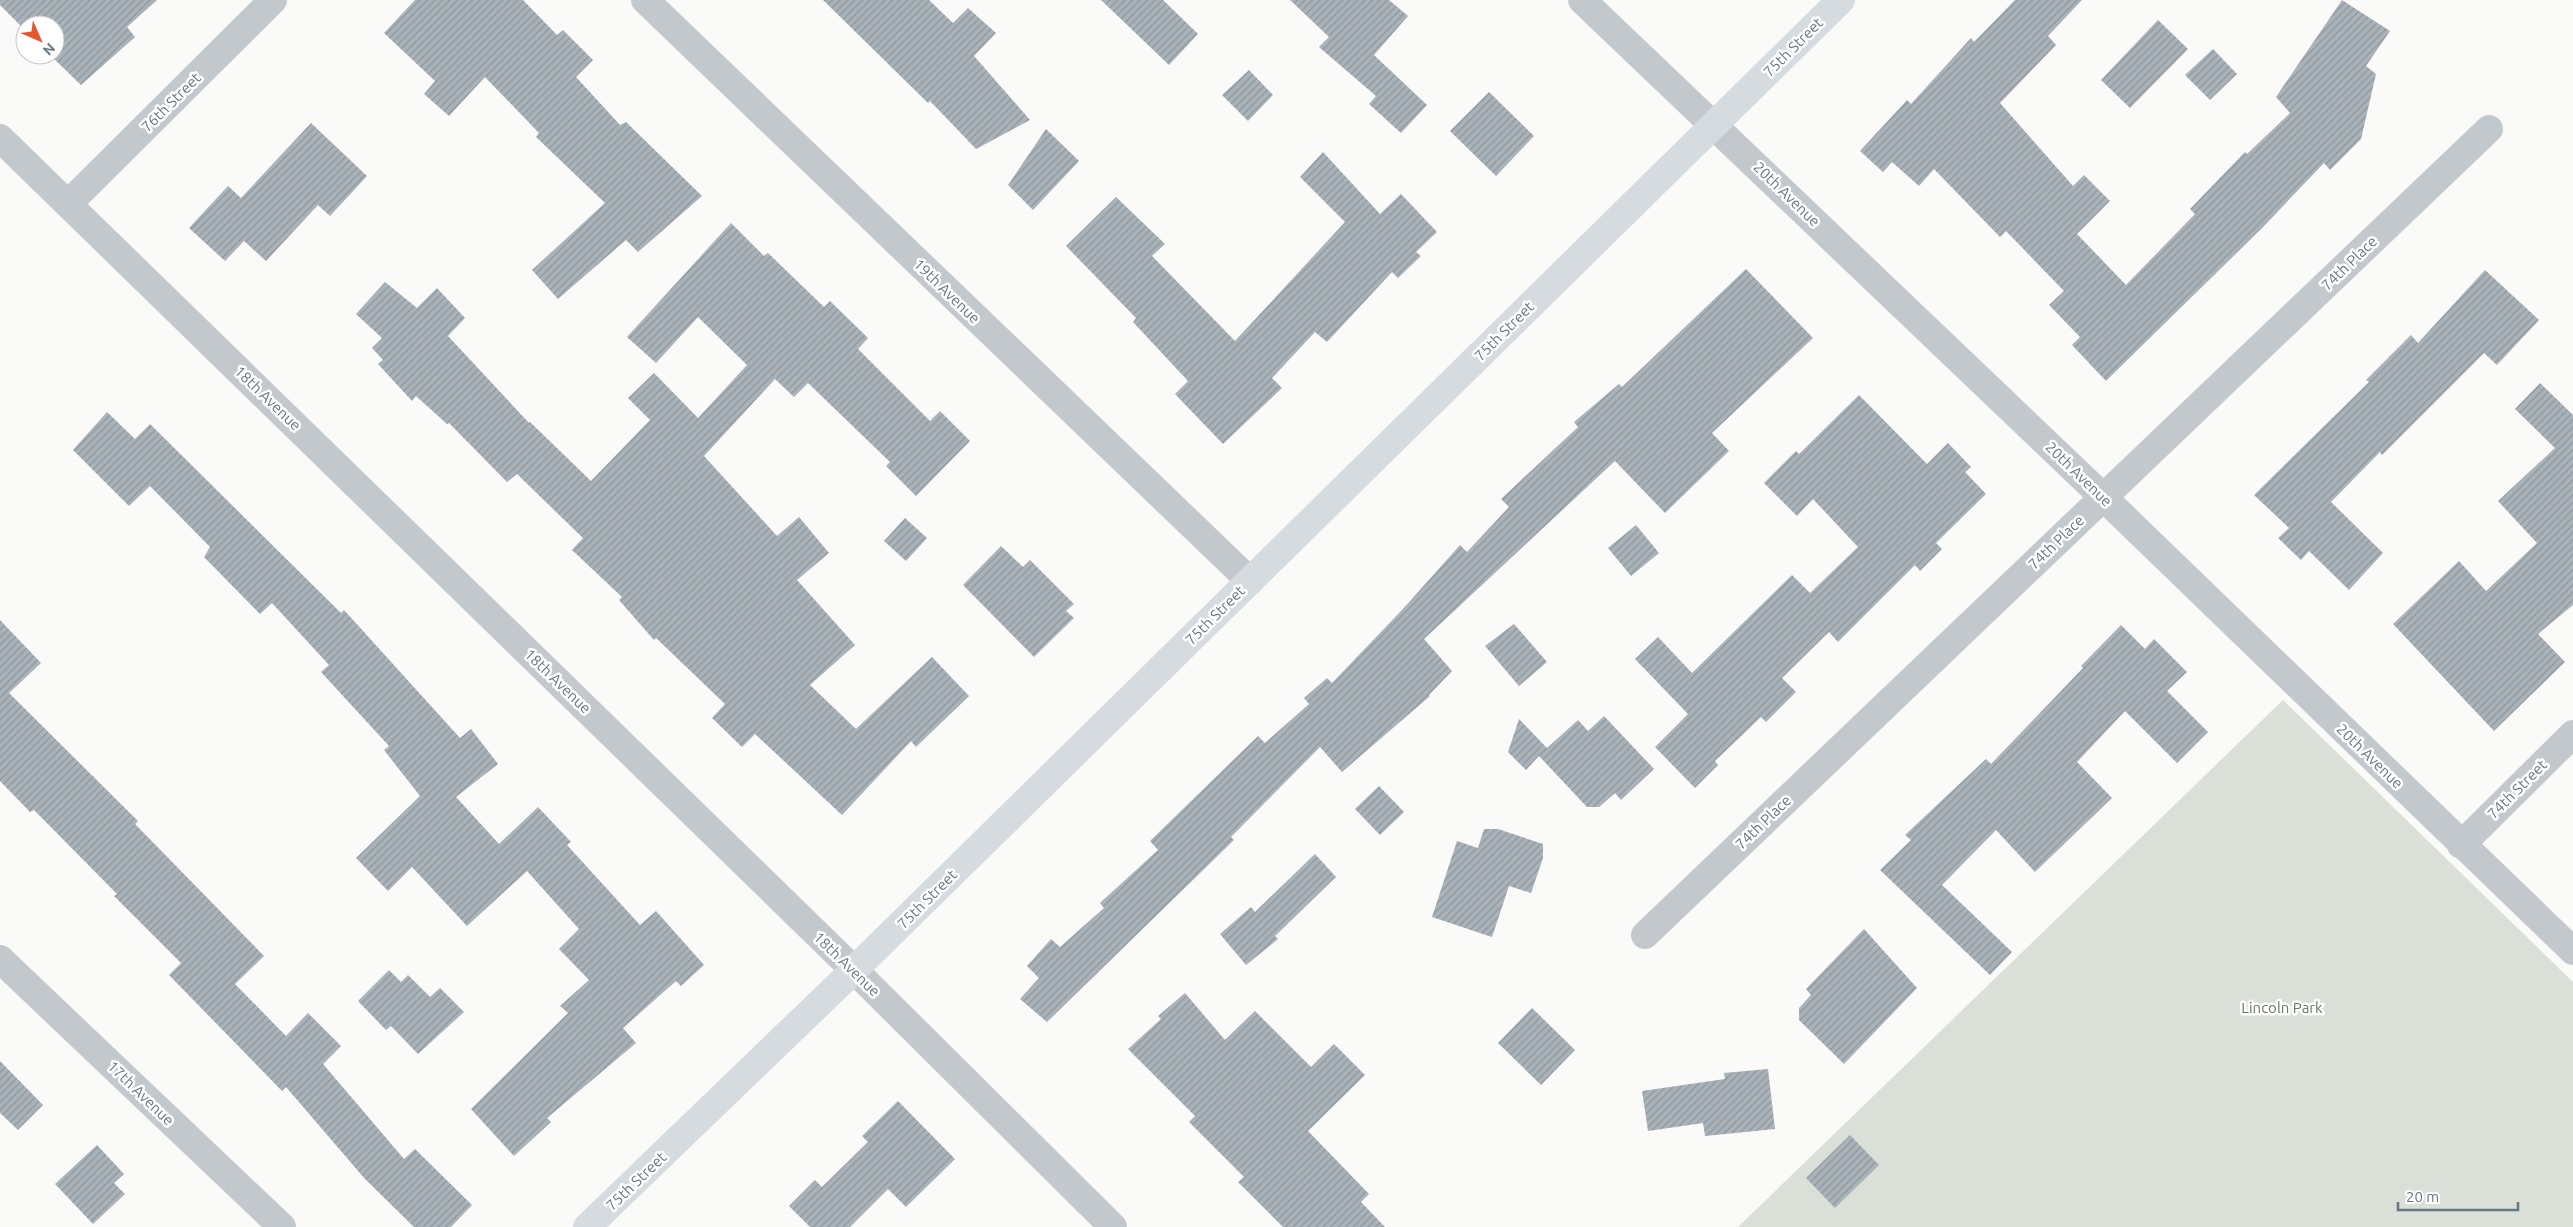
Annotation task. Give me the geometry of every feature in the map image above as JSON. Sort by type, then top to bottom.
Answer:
[{"type":"street","name":"76th Street","points":[[68,204],[274,0]]},
{"type":"street","name":"19th Avenue","points":[[645,0],[1250,581]]},
{"type":"street","name":"20th Avenue","points":[[1582,0],[2104,497],[2461,845],[2573,951]]},
{"type":"street","name":"75th Street","points":[[587,1227],[854,970],[1841,0]]},
{"type":"street","name":"74th Place","points":[[1645,935],[2490,129]]},
{"type":"street","name":"18th Avenue","points":[[0,138],[854,970],[1113,1227]]},
{"type":"street","name":"74th Street","points":[[2461,845],[2573,734]]},
{"type":"street","name":"17th Avenue","points":[[0,959],[282,1227]]},
{"type":"green space","name":"Lincoln Park","points":[[2283,700],[2573,982],[2573,1227],[1738,1227]]},
{"type":"building","points":[[0,0],[157,0],[127,27],[135,37],[81,85],[60,65],[65,65],[65,15],[15,15],[15,20],[0,5]]},
{"type":"building","points":[[415,0],[523,0],[557,35],[563,30],[593,60],[576,77],[620,125],[626,122],[702,196],[638,252],[626,240],[558,299],[532,270],[605,203],[536,137],[539,133],[485,77],[449,116],[424,94],[435,81],[384,33]]},
{"type":"building","points":[[823,0],[929,0],[953,23],[968,8],[996,33],[974,56],[1030,120],[976,149],[930,101],[928,103]]},
{"type":"building","points":[[1101,0],[1163,0],[1198,34],[1169,65]]},
{"type":"building","points":[[1290,0],[1389,0],[1408,16],[1374,55],[1427,105],[1401,133],[1369,104],[1376,96],[1319,47],[1329,37]]},
{"type":"building","points":[[2015,0],[2082,0],[2048,36],[2056,45],[2000,103],[2073,186],[2084,175],[2110,201],[2077,234],[2126,285],[2195,214],[2190,209],[2245,152],[2247,154],[2290,113],[2276,97],[2342,0],[2390,31],[2366,66],[2376,74],[2361,139],[2330,170],[2324,163],[2262,228],[2106,381],[2072,345],[2080,337],[2049,305],[2064,291],[2006,231],[2000,237],[1934,169],[1919,186],[1892,162],[1883,172],[1860,151],[1907,100],[1911,104],[1971,38],[1974,42]]},
{"type":"building","points":[[2158,20],[2188,49],[2130,108],[2101,80]]},
{"type":"building","points":[[2213,49],[2237,74],[2210,100],[2185,75]]},
{"type":"building","points":[[1249,70],[1273,95],[1248,121],[1222,95]]},
{"type":"building","points":[[1489,92],[1534,136],[1496,176],[1450,131]]},
{"type":"building","points":[[311,123],[367,176],[330,216],[318,205],[266,261],[244,241],[225,261],[189,228],[228,186],[241,198]]},
{"type":"building","points":[[1046,129],[1079,161],[1033,210],[1008,185]]},
{"type":"building","points":[[1323,152],[1380,214],[1401,194],[1437,232],[1416,252],[1421,256],[1398,278],[1392,272],[1327,342],[1315,332],[1272,378],[1282,388],[1223,444],[1175,394],[1188,381],[1133,322],[1136,318],[1066,246],[1116,197],[1165,244],[1152,256],[1235,341],[1345,222],[1300,177]]},
{"type":"building","points":[[731,223],[764,256],[768,253],[824,307],[830,301],[868,338],[858,349],[930,421],[940,411],[970,441],[916,496],[886,466],[890,462],[808,383],[794,397],[775,379],[704,456],[777,536],[799,517],[829,553],[797,580],[855,645],[810,685],[856,729],[932,657],[969,696],[916,747],[911,741],[842,815],[755,734],[742,747],[712,718],[725,704],[656,638],[654,640],[619,600],[622,597],[572,550],[583,538],[517,474],[507,482],[449,423],[447,424],[416,396],[412,401],[378,364],[383,360],[372,348],[382,338],[356,314],[385,282],[417,308],[437,288],[465,318],[448,336],[529,423],[591,481],[650,420],[628,398],[654,373],[698,418],[747,365],[698,317],[656,363],[627,337]]},
{"type":"building","points":[[1746,269],[1813,338],[1712,433],[1729,451],[1665,513],[1615,461],[1424,639],[1452,671],[1430,696],[1342,772],[1320,747],[1231,837],[1234,840],[1047,1022],[1020,999],[1039,978],[1027,966],[1051,939],[1060,947],[1104,908],[1100,903],[1158,850],[1150,841],[1258,736],[1265,743],[1309,704],[1304,698],[1327,678],[1332,683],[1402,610],[1460,545],[1467,552],[1509,507],[1501,499],[1578,427],[1574,422],[1619,384],[1622,387]]},
{"type":"building","points":[[2485,270],[2539,320],[2497,365],[2484,353],[2382,455],[2380,452],[2331,502],[2383,553],[2349,590],[2309,551],[2301,560],[2278,538],[2289,528],[2254,495],[2369,382],[2366,380],[2411,335],[2418,343]]},
{"type":"building","points":[[2540,383],[2573,415],[2573,605],[2538,634],[2565,662],[2494,731],[2393,624],[2459,561],[2486,591],[2537,543],[2498,501],[2555,448],[2515,409]]},
{"type":"building","points":[[1859,395],[1927,464],[1948,443],[1971,467],[1965,472],[1986,494],[1936,543],[1942,549],[1920,571],[1915,565],[1838,642],[1829,632],[1782,678],[1796,692],[1766,722],[1761,717],[1715,761],[1718,765],[1695,788],[1655,747],[1688,714],[1635,659],[1658,637],[1692,673],[1792,575],[1810,593],[1858,547],[1813,499],[1797,516],[1764,483],[1796,451],[1799,454]]},
{"type":"building","points":[[107,412],[135,439],[150,424],[341,613],[344,610],[460,738],[471,729],[498,764],[456,797],[499,844],[538,807],[571,842],[567,845],[640,925],[656,911],[704,965],[681,986],[676,981],[623,1028],[636,1043],[547,1118],[551,1122],[514,1156],[471,1109],[568,1013],[560,1006],[589,980],[559,949],[579,929],[527,871],[467,926],[412,867],[388,891],[356,858],[420,796],[384,750],[389,746],[321,672],[329,665],[272,603],[260,614],[204,557],[210,547],[150,486],[129,506],[73,450]]},
{"type":"building","points":[[905,518],[927,538],[906,561],[884,541]]},
{"type":"building","points":[[1636,525],[1659,553],[1631,576],[1608,548]]},
{"type":"building","points":[[1001,546],[1023,567],[1030,560],[1074,604],[1066,611],[1074,618],[1034,657],[963,585]]},
{"type":"building","points":[[0,620],[41,663],[9,693],[138,821],[135,824],[264,956],[235,984],[286,1036],[308,1013],[341,1046],[323,1064],[404,1159],[415,1149],[472,1205],[451,1227],[414,1227],[365,1179],[286,1087],[282,1091],[169,975],[181,963],[114,896],[117,894],[34,810],[30,812],[0,781]]},
{"type":"building","points":[[1514,624],[1547,662],[1519,686],[1485,646]]},
{"type":"building","points":[[2121,625],[2145,649],[2154,639],[2187,672],[2167,691],[2208,732],[2177,763],[2125,711],[2077,762],[2112,798],[2035,872],[1996,830],[1942,885],[2012,952],[1990,975],[1880,870],[1911,840],[1905,835],[1986,759],[1991,764],[2083,668],[2081,666]]},
{"type":"building","points":[[1604,716],[1654,769],[1621,800],[1615,793],[1599,807],[1587,807],[1539,756],[1526,770],[1508,752],[1519,719],[1547,748],[1578,720],[1588,731]]},
{"type":"building","points":[[1379,786],[1404,812],[1380,835],[1355,809]]},
{"type":"building","points":[[1484,829],[1498,829],[1543,844],[1543,858],[1531,893],[1509,886],[1492,937],[1432,917],[1457,841],[1478,848]]},
{"type":"building","points":[[1315,854],[1336,877],[1275,936],[1278,939],[1246,965],[1220,934],[1251,907],[1255,912]]},
{"type":"building","points":[[1864,929],[1917,988],[1844,1064],[1799,1020],[1799,1008],[1811,995],[1806,989]]},
{"type":"building","points":[[389,970],[401,982],[408,975],[430,997],[440,988],[464,1012],[418,1054],[391,1026],[386,1030],[358,1001]]},
{"type":"building","points":[[1185,993],[1225,1040],[1255,1011],[1311,1067],[1334,1044],[1365,1075],[1308,1131],[1369,1194],[1361,1202],[1385,1227],[1283,1227],[1238,1182],[1244,1177],[1189,1122],[1195,1116],[1128,1049],[1161,1019],[1158,1016]]},
{"type":"building","points":[[1532,1008],[1575,1050],[1541,1085],[1498,1043]]},
{"type":"building","points":[[0,1061],[43,1105],[18,1130],[0,1113]]},
{"type":"building","points":[[1768,1069],[1775,1129],[1705,1136],[1703,1123],[1648,1131],[1642,1091],[1725,1079],[1724,1073]]},
{"type":"building","points":[[898,1101],[955,1159],[906,1207],[888,1189],[850,1227],[810,1227],[789,1206],[815,1180],[822,1187],[868,1142],[862,1136]]},
{"type":"building","points":[[1850,1135],[1879,1165],[1835,1208],[1806,1178]]},
{"type":"building","points":[[97,1145],[124,1174],[114,1183],[125,1194],[93,1224],[55,1184]]}]
